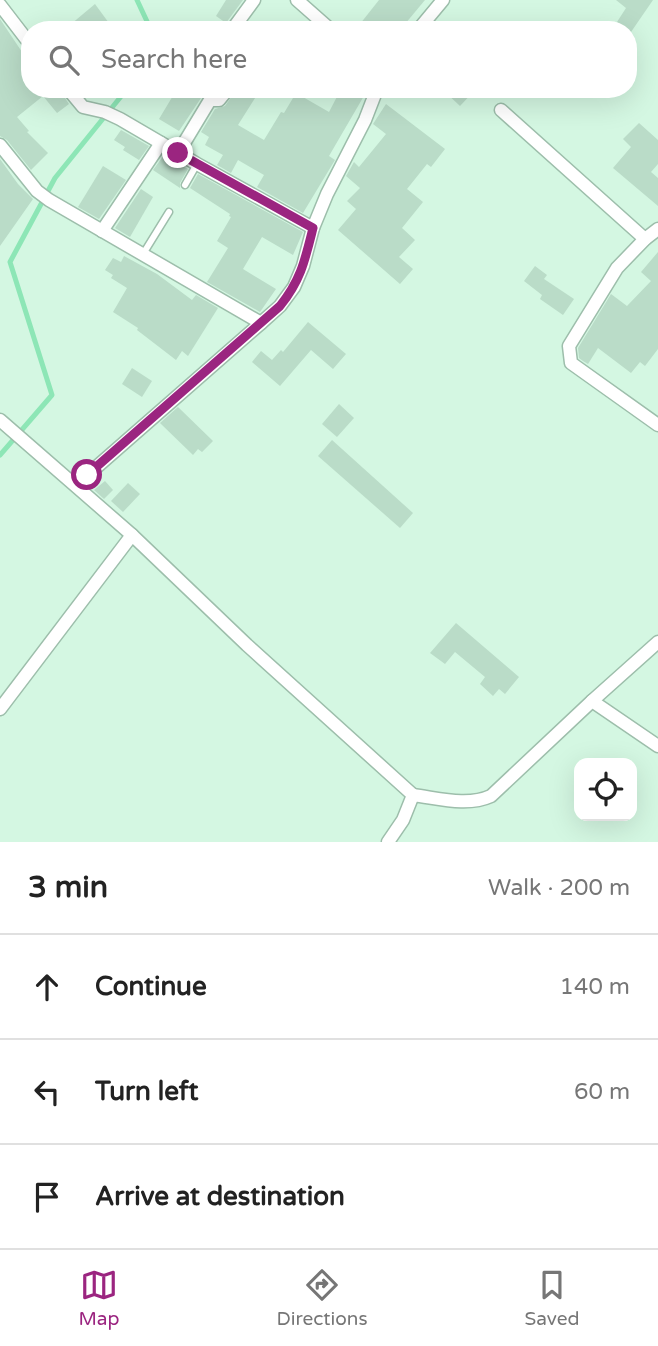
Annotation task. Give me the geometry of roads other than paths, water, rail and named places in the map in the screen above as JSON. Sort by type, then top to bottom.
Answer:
[{"type":"street","points":[[239,21],[254,0]]},
{"type":"street","points":[[296,0],[320,21]]},
{"type":"street","points":[[426,21],[443,0]]},
{"type":"street","points":[[0,5],[21,35]]},
{"type":"street","points":[[76,98],[83,107],[109,114],[313,228]]},
{"type":"street","points":[[178,153],[210,100],[221,98]]},
{"type":"street","points":[[76,485],[280,306],[295,287],[313,228],[327,194],[374,98]]},
{"type":"street","points":[[500,110],[645,239]]},
{"type":"street","points":[[102,230],[161,143]]},
{"type":"street","points":[[0,145],[37,191],[49,200],[261,323]]},
{"type":"street","points":[[658,229],[617,268],[569,346],[571,363],[658,425]]},
{"type":"street","points":[[0,420],[132,535],[247,645],[413,795],[464,801],[480,801],[491,796],[658,642]]},
{"type":"street","points":[[0,709],[132,535]]},
{"type":"street","points":[[592,701],[658,746]]},
{"type":"street","points":[[388,842],[403,820],[413,795]]},
{"type":"lane","points":[[185,185],[197,164]]},
{"type":"lane","points":[[143,254],[169,212]]},
{"type":"waterway","points":[[137,0],[147,21]]},
{"type":"waterway","points":[[0,455],[52,395],[10,262],[55,178],[120,98]]}]
